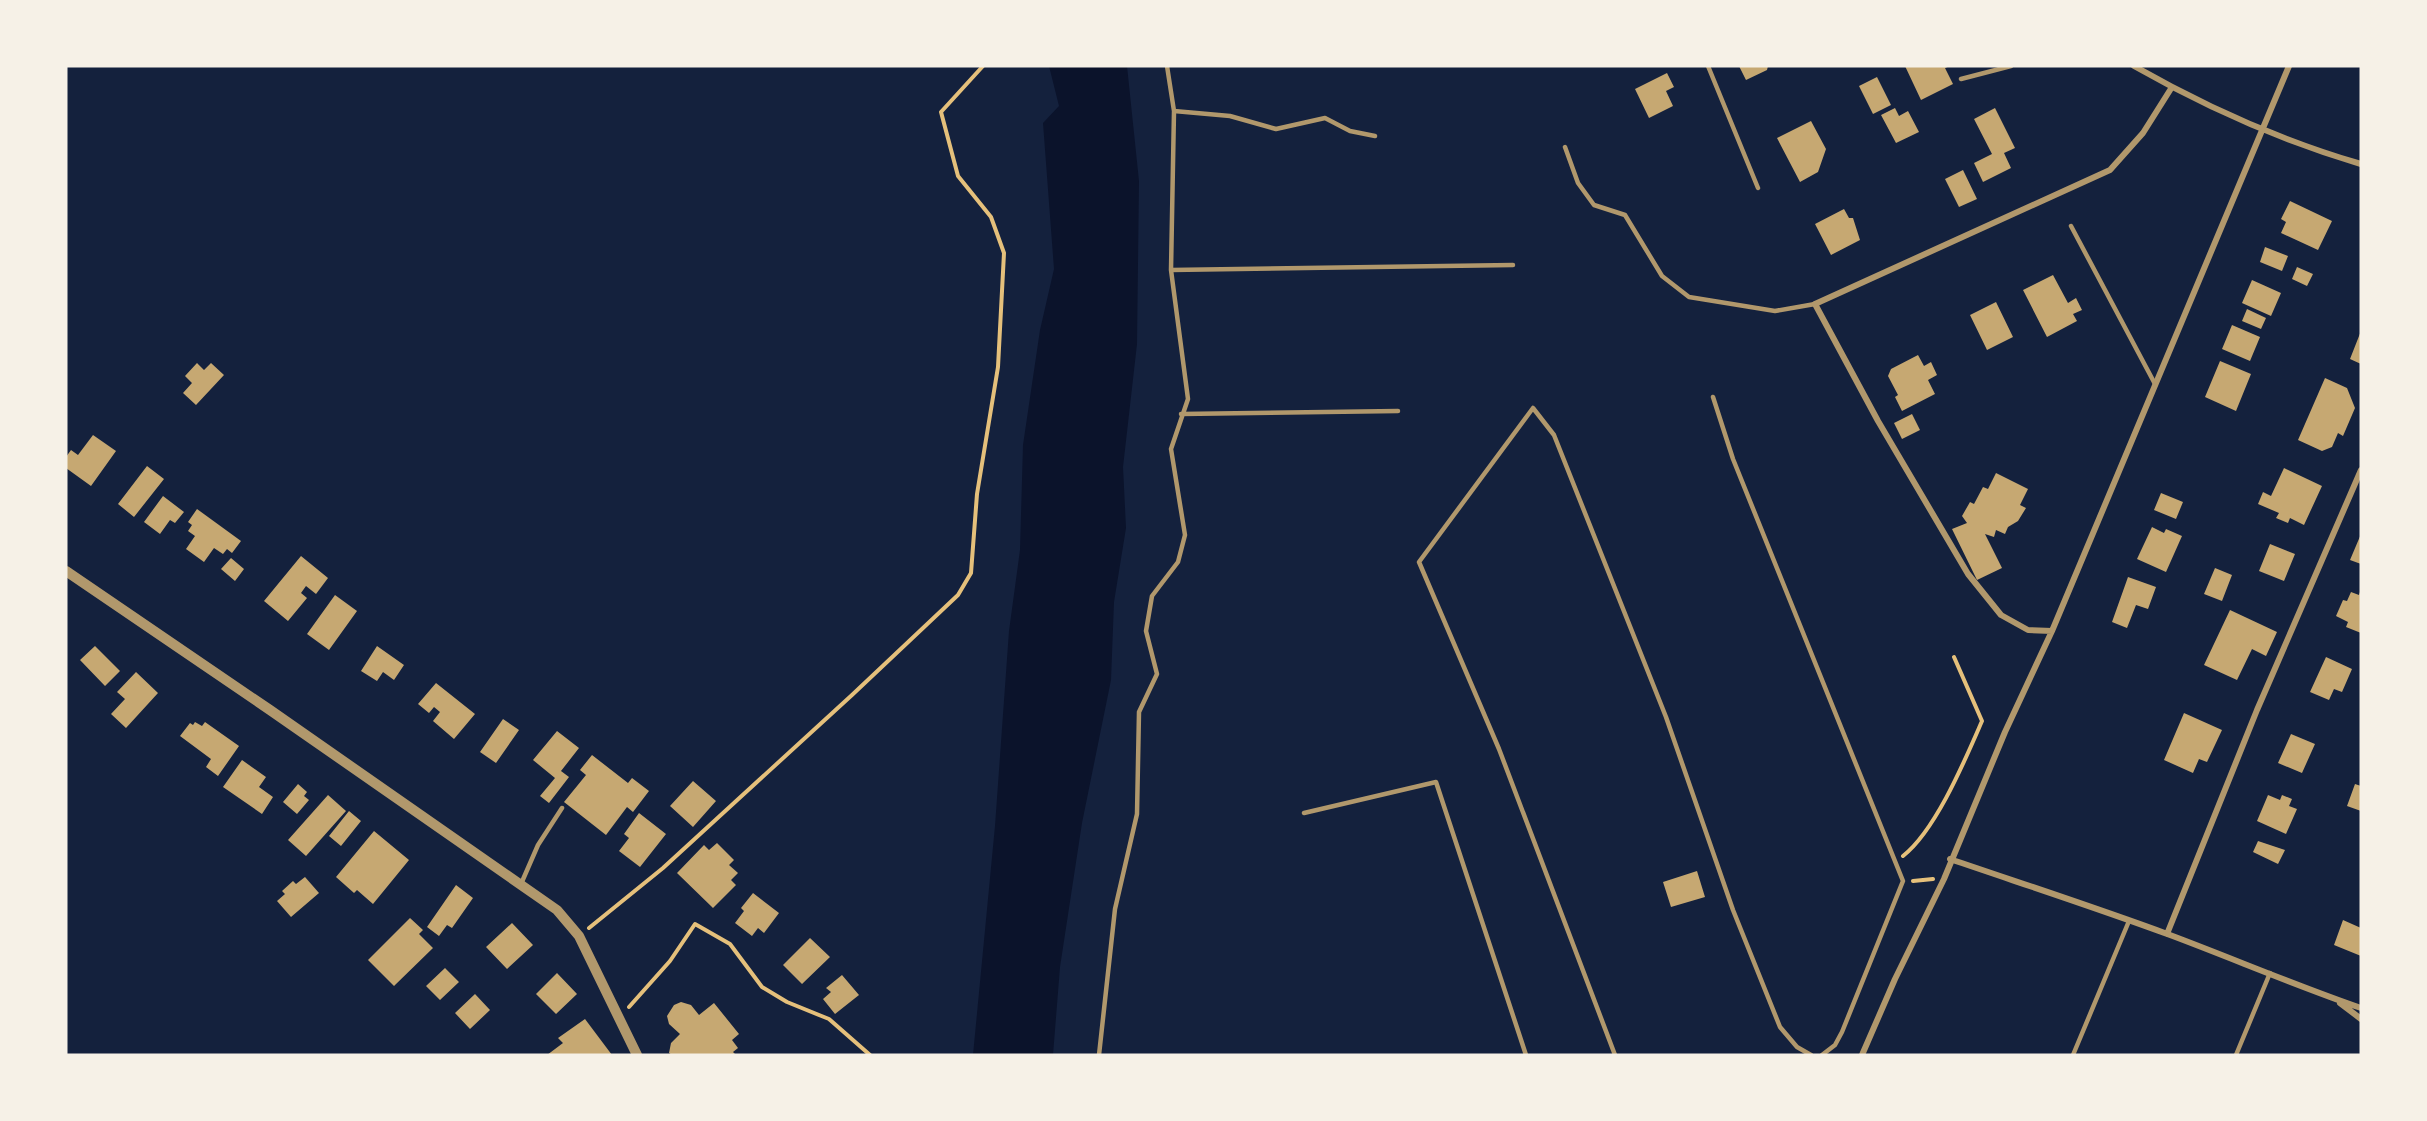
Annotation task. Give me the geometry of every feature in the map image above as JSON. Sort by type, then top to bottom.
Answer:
[{"type":"street","points":[[2134,66],[2172,87],[2307,148],[2361,164]]},
{"type":"street","points":[[1862,1055],[1895,979],[1944,879],[1950,859],[2052,631],[2289,66]]},
{"type":"street","points":[[2052,631],[2028,630],[2001,615],[1968,574],[1878,421],[1815,304],[2110,171],[2143,133],[2172,87]]},
{"type":"street","points":[[2167,934],[2257,710],[2361,470]]},
{"type":"street","points":[[66,571],[557,910],[579,936],[637,1055]]},
{"type":"street","points":[[1950,859],[2167,934],[2338,1001],[2361,1007]]},
{"type":"street","points":[[2338,1001],[2361,1019]]},
{"type":"lane","points":[[1100,1055],[1114,909],[1137,814],[1139,712],[1157,674],[1146,631],[1152,596],[1178,562],[1185,535],[1171,449],[1188,399],[1171,270],[1174,111],[1167,66]]},
{"type":"lane","points":[[1708,66],[1758,188]]},
{"type":"lane","points":[[1961,79],[2011,66]]},
{"type":"lane","points":[[1174,111],[1230,116],[1276,129],[1325,118],[1350,130],[1375,136]]},
{"type":"lane","points":[[1565,147],[1578,183],[1594,206],[1625,215],[1662,276],[1689,297],[1775,311],[1815,304]]},
{"type":"lane","points":[[2071,226],[2156,384]]},
{"type":"lane","points":[[1171,270],[1514,265]]},
{"type":"lane","points":[[1713,397],[1733,459],[1903,881],[1842,1032],[1835,1045],[1822,1055]]},
{"type":"lane","points":[[1615,1055],[1499,749],[1419,562],[1533,408],[1554,435],[1666,717],[1733,910],[1780,1027],[1797,1047],[1811,1055]]},
{"type":"lane","points":[[1181,414],[1398,411]]},
{"type":"lane","points":[[1304,813],[1437,782],[1526,1055]]},
{"type":"lane","points":[[521,884],[538,845],[562,808]]},
{"type":"lane","points":[[2073,1055],[2129,921]]},
{"type":"lane","points":[[2236,1055],[2270,973]]},
{"type":"path","points":[[579,936],[663,868],[852,695],[958,595],[971,573],[977,494],[998,367],[1004,253],[991,217],[958,176],[940,112],[983,66]]},
{"type":"path","points":[[1896,862],[1916,846],[1959,772],[1982,721],[1954,657]]},
{"type":"path","points":[[1903,881],[1944,879]]},
{"type":"path","points":[[619,1019],[670,961],[695,924],[730,944],[762,987],[787,1002],[829,1019],[870,1055]]},
{"type":"water","points":[[1049,66],[1127,66],[1139,181],[1137,344],[1123,467],[1126,528],[1114,602],[1111,680],[1082,823],[1060,967],[1053,1055],[973,1055],[995,826],[1009,631],[1020,550],[1023,445],[1040,330],[1054,269],[1043,123],[1059,106]]},
{"type":"building","points":[[1739,66],[1768,66],[1767,70],[1746,80]]},
{"type":"building","points":[[1905,66],[1950,66],[1945,68],[1953,84],[1921,100]]},
{"type":"building","points":[[1667,73],[1674,87],[1666,91],[1673,106],[1649,118],[1635,89]]},
{"type":"building","points":[[1877,77],[1891,105],[1873,114],[1859,86]]},
{"type":"building","points":[[1895,108],[1899,116],[1908,111],[1919,132],[1896,143],[1881,115]]},
{"type":"building","points":[[1995,108],[2015,148],[2004,153],[2011,168],[1983,182],[1974,163],[1992,154],[1974,119]]},
{"type":"building","points":[[1811,121],[1826,149],[1818,172],[1800,182],[1777,138]]},
{"type":"building","points":[[1963,170],[1977,199],[1959,207],[1945,179]]},
{"type":"building","points":[[2290,201],[2332,221],[2318,250],[2281,233],[2286,222],[2281,219]]},
{"type":"building","points":[[1844,209],[1849,218],[1853,218],[1860,240],[1831,255],[1815,224]]},
{"type":"building","points":[[2265,247],[2288,256],[2282,271],[2260,262]]},
{"type":"building","points":[[2297,267],[2313,274],[2307,286],[2292,279]]},
{"type":"building","points":[[2053,275],[2068,303],[2076,298],[2082,310],[2073,314],[2077,321],[2047,337],[2023,290]]},
{"type":"building","points":[[2252,280],[2281,293],[2271,316],[2242,303]]},
{"type":"building","points":[[1996,302],[2013,337],[1987,350],[1970,315]]},
{"type":"building","points":[[2247,309],[2266,318],[2261,329],[2242,321]]},
{"type":"building","points":[[2232,325],[2260,337],[2250,361],[2222,349]]},
{"type":"building","points":[[2361,331],[2361,364],[2350,359]]},
{"type":"building","points":[[1918,355],[1924,366],[1931,362],[1937,375],[1928,380],[1935,394],[1902,411],[1895,397],[1898,395],[1888,376],[1891,369]]},
{"type":"building","points":[[2220,361],[2251,374],[2236,411],[2205,397]]},
{"type":"building","points":[[197,363],[204,370],[211,363],[224,375],[196,405],[183,393],[192,383],[185,376]]},
{"type":"building","points":[[2325,378],[2347,388],[2355,408],[2343,436],[2338,433],[2332,447],[2322,451],[2298,440]]},
{"type":"building","points":[[1912,414],[1920,430],[1902,439],[1894,423]]},
{"type":"building","points":[[93,435],[116,451],[91,486],[66,468],[66,457],[71,450],[78,455]]},
{"type":"building","points":[[147,466],[164,479],[134,517],[118,504]]},
{"type":"building","points":[[2284,468],[2322,486],[2304,525],[2290,518],[2288,523],[2276,518],[2279,513],[2258,504],[2263,492],[2271,496]]},
{"type":"building","points":[[1996,473],[2028,489],[2020,505],[2026,508],[2018,521],[2008,527],[2005,534],[1996,530],[1994,537],[1985,534],[2002,568],[1977,580],[1952,529],[1967,523],[1962,516],[1970,502],[1974,504],[1983,487],[1988,489]]},
{"type":"building","points":[[2161,493],[2183,502],[2176,519],[2154,510]]},
{"type":"building","points":[[163,496],[184,512],[175,523],[170,520],[160,534],[144,522]]},
{"type":"building","points":[[197,509],[241,541],[232,553],[227,549],[223,554],[214,548],[204,562],[186,549],[195,536],[188,531],[192,525],[188,522]]},
{"type":"building","points":[[2152,527],[2164,533],[2166,529],[2182,536],[2166,572],[2137,559]]},
{"type":"building","points":[[2361,534],[2361,564],[2350,560]]},
{"type":"building","points":[[2270,544],[2295,554],[2284,581],[2259,571]]},
{"type":"building","points":[[301,556],[328,578],[316,594],[306,586],[301,593],[307,598],[288,621],[264,601]]},
{"type":"building","points":[[231,558],[244,569],[235,581],[221,569]]},
{"type":"building","points":[[2215,568],[2232,575],[2222,601],[2204,594]]},
{"type":"building","points":[[2128,577],[2156,587],[2148,609],[2136,605],[2127,628],[2112,622]]},
{"type":"building","points":[[2361,589],[2361,633],[2346,627],[2348,622],[2336,616],[2343,600],[2347,601],[2351,592],[2359,595]]},
{"type":"building","points":[[335,595],[357,611],[329,650],[307,634]]},
{"type":"building","points":[[2230,610],[2277,632],[2266,656],[2252,649],[2237,680],[2204,665]]},
{"type":"building","points":[[95,646],[120,671],[105,686],[80,660]]},
{"type":"building","points":[[377,646],[404,665],[394,680],[383,672],[377,681],[361,671]]},
{"type":"building","points":[[2326,657],[2352,669],[2342,692],[2334,689],[2329,700],[2310,692]]},
{"type":"building","points":[[136,672],[158,693],[126,728],[111,714],[125,699],[117,692]]},
{"type":"building","points":[[436,683],[475,714],[454,739],[433,721],[440,712],[434,707],[429,713],[418,704]]},
{"type":"building","points":[[2184,713],[2222,730],[2207,762],[2199,759],[2193,773],[2164,760]]},
{"type":"building","points":[[503,719],[519,730],[496,763],[480,752]]},
{"type":"building","points":[[195,722],[202,726],[205,722],[239,746],[218,776],[206,767],[211,759],[180,736],[190,723],[193,725]]},
{"type":"building","points":[[557,731],[579,748],[561,771],[569,777],[549,803],[540,796],[555,778],[533,760]]},
{"type":"building","points":[[2291,734],[2315,744],[2302,773],[2278,763]]},
{"type":"building","points":[[592,755],[628,783],[632,778],[649,791],[633,812],[627,807],[606,835],[564,802],[586,775],[580,770]]},
{"type":"building","points":[[242,760],[266,777],[259,787],[273,797],[262,814],[223,787]]},
{"type":"building","points":[[693,781],[716,801],[693,827],[670,806]]},
{"type":"building","points":[[298,784],[307,792],[304,796],[309,800],[297,814],[283,802]]},
{"type":"building","points":[[2355,784],[2361,786],[2361,811],[2347,806]]},
{"type":"building","points":[[328,795],[346,811],[306,856],[288,840]]},
{"type":"building","points":[[2268,795],[2280,800],[2282,795],[2292,799],[2289,806],[2297,809],[2286,834],[2257,821]]},
{"type":"building","points":[[349,811],[361,821],[341,846],[329,836]]},
{"type":"building","points":[[639,813],[666,834],[640,867],[619,851],[629,838],[624,834]]},
{"type":"building","points":[[374,831],[409,860],[373,904],[357,890],[354,893],[336,877]]},
{"type":"building","points":[[2258,841],[2285,850],[2278,864],[2253,852]]},
{"type":"building","points":[[717,843],[734,860],[729,865],[738,873],[731,880],[736,885],[713,908],[677,873],[704,845],[709,850]]},
{"type":"building","points":[[1697,871],[1705,897],[1671,907],[1663,882]]},
{"type":"building","points":[[305,877],[319,893],[291,917],[277,901],[285,894],[282,891],[293,881],[296,884]]},
{"type":"building","points":[[456,885],[473,898],[452,928],[447,925],[439,936],[427,927]]},
{"type":"building","points":[[753,893],[779,913],[764,933],[758,928],[752,936],[735,923],[744,911],[741,908]]},
{"type":"building","points":[[410,918],[423,930],[419,934],[433,948],[394,986],[368,960]]},
{"type":"building","points":[[2343,920],[2361,928],[2361,956],[2334,945]]},
{"type":"building","points":[[512,923],[533,945],[507,969],[486,947]]},
{"type":"building","points":[[810,938],[830,957],[802,984],[783,965]]},
{"type":"building","points":[[445,968],[459,982],[440,1000],[426,986]]},
{"type":"building","points":[[557,973],[577,994],[556,1014],[536,994]]},
{"type":"building","points":[[842,975],[859,995],[835,1014],[823,999],[831,992],[826,988]]},
{"type":"building","points":[[475,994],[490,1010],[470,1029],[455,1013]]},
{"type":"building","points":[[681,1002],[691,1005],[699,1015],[714,1003],[739,1034],[732,1040],[738,1048],[733,1052],[736,1055],[672,1055],[669,1053],[671,1043],[680,1034],[669,1024],[667,1016],[674,1005]]},
{"type":"building","points":[[585,1019],[612,1055],[547,1055],[563,1043],[558,1038]]}]
